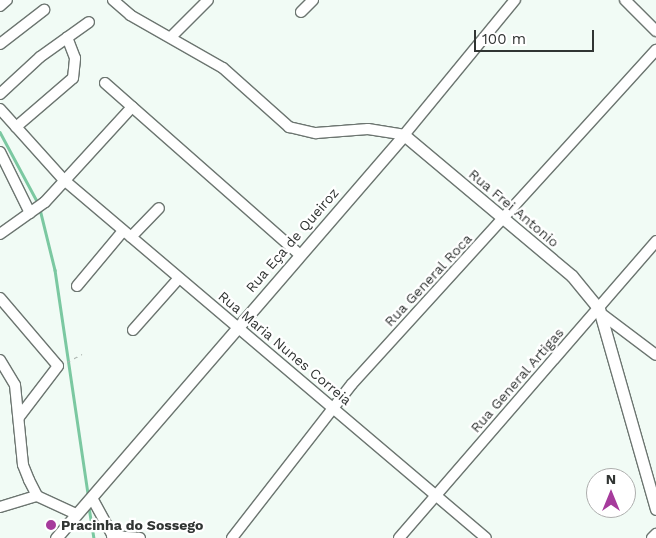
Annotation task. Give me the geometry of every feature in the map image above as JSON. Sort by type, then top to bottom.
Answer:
[{"type":"street","points":[[0,6],[7,0]]},
{"type":"street","points":[[113,0],[130,15],[171,37],[234,76],[268,112],[289,127],[316,134],[368,129],[404,135]]},
{"type":"street","points":[[171,37],[208,0]]},
{"type":"street","points":[[301,12],[313,0]]},
{"type":"street","name":"Rua Eça de Queiroz","points":[[56,538],[299,254],[404,135],[515,0]]},
{"type":"street","points":[[625,0],[656,30]]},
{"type":"street","points":[[0,44],[44,10]]},
{"type":"street","points":[[0,94],[67,37],[89,22]]},
{"type":"street","points":[[16,127],[73,78],[75,58],[67,37]]},
{"type":"street","name":"Rua General Roca","points":[[232,538],[335,407],[656,50]]},
{"type":"street","points":[[105,83],[299,254]]},
{"type":"street","points":[[0,234],[45,202],[132,106]]},
{"type":"street","name":"Rua Maria Nunes Correia","points":[[0,109],[64,180],[335,407],[437,494],[484,537]]},
{"type":"street","name":"Rua Frei Antonio","points":[[404,135],[572,276],[601,312],[656,355]]},
{"type":"street","points":[[0,152],[33,211]]},
{"type":"street","points":[[77,286],[127,234],[159,208]]},
{"type":"street","name":"Rua General Artigas","points":[[399,538],[601,312],[656,241]]},
{"type":"street","points":[[133,330],[179,278]]},
{"type":"street","points":[[0,298],[60,365],[19,417]]},
{"type":"street","points":[[601,312],[656,510]]},
{"type":"street","points":[[0,360],[15,384],[23,465],[38,496]]},
{"type":"street","points":[[0,507],[38,496],[86,505],[113,537],[140,538]]},
{"type":"street","points":[[652,538],[656,534]]},
{"type":"path","points":[[60,365],[82,354]]},
{"type":"waterway","points":[[0,132],[38,203]]},
{"type":"waterway","points":[[40,209],[55,270],[88,494]]},
{"type":"waterway","points":[[89,507],[94,538]]},
{"type":"place","name":"Pracinha do Sossego","points":[[51,525]]}]
